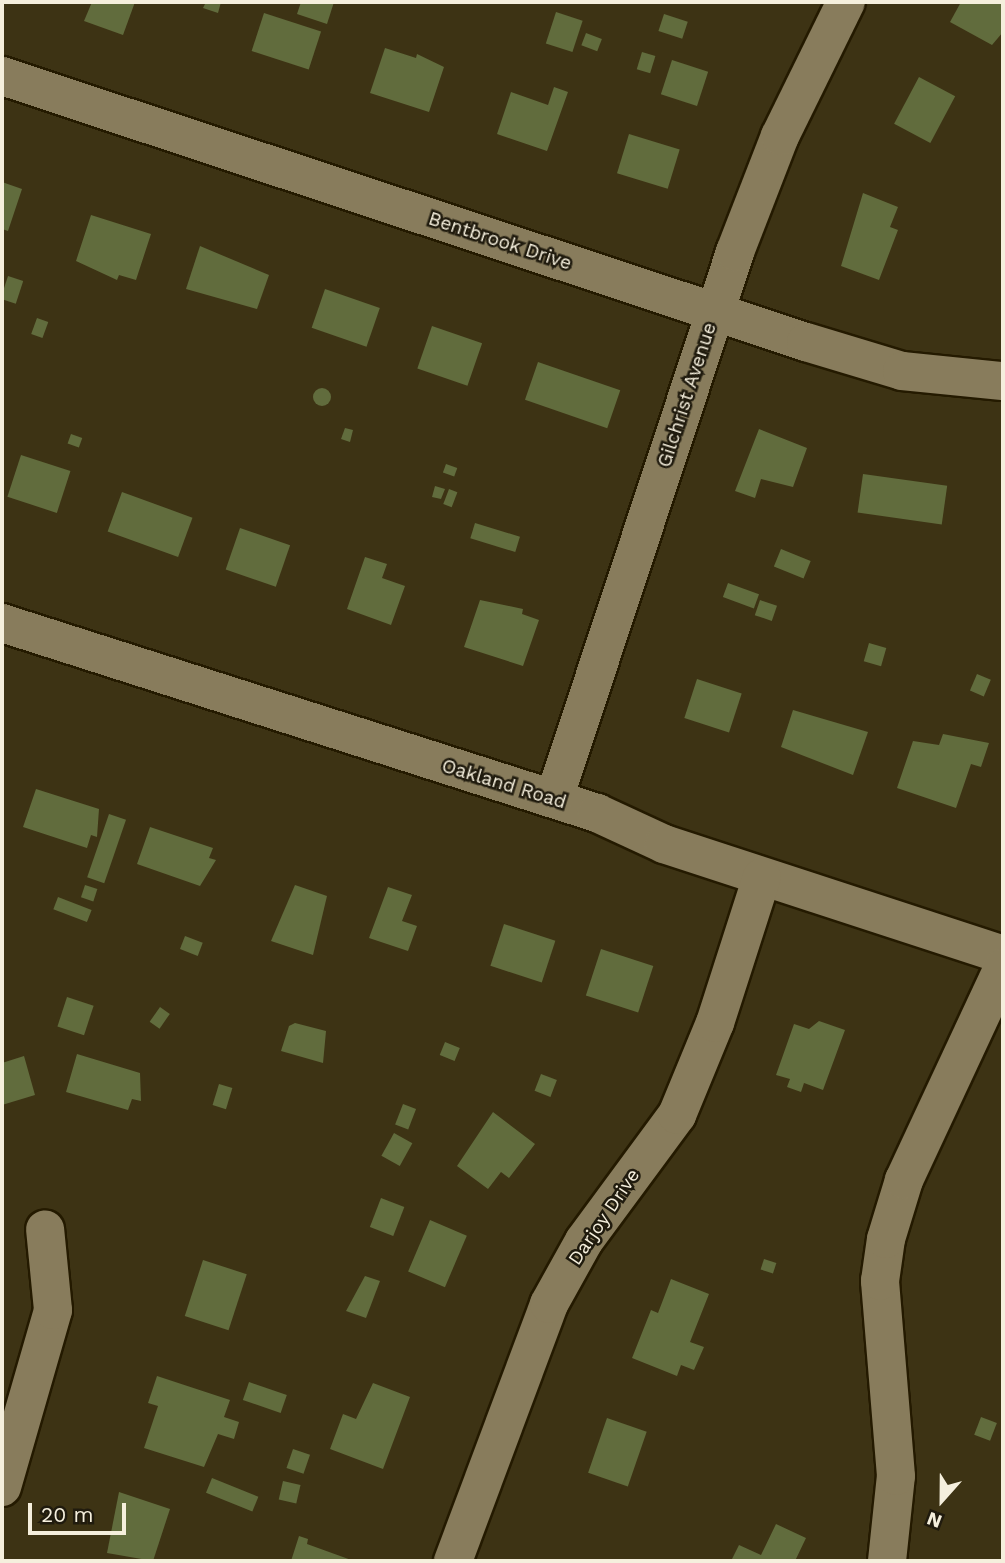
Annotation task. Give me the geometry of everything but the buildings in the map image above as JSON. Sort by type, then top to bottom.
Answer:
[{"type":"street","name":"Gilchrist Avenue","points":[[554,799],[715,312],[780,136],[846,2]]},
{"type":"street","name":"Bentbrook Drive","points":[[2,76],[715,312],[902,370],[1003,381]]},
{"type":"street","name":"Oakland Road","points":[[2,623],[359,741],[554,799],[762,877],[1003,955]]},
{"type":"street","name":"Darjoy Drive","points":[[453,1561],[549,1304],[584,1241],[677,1115],[715,1023],[762,877]]},
{"type":"street","points":[[887,1561],[895,1476],[880,1281],[886,1239],[904,1180],[1003,968]]},
{"type":"street","points":[[2,1487],[53,1310],[45,1229]]}]
